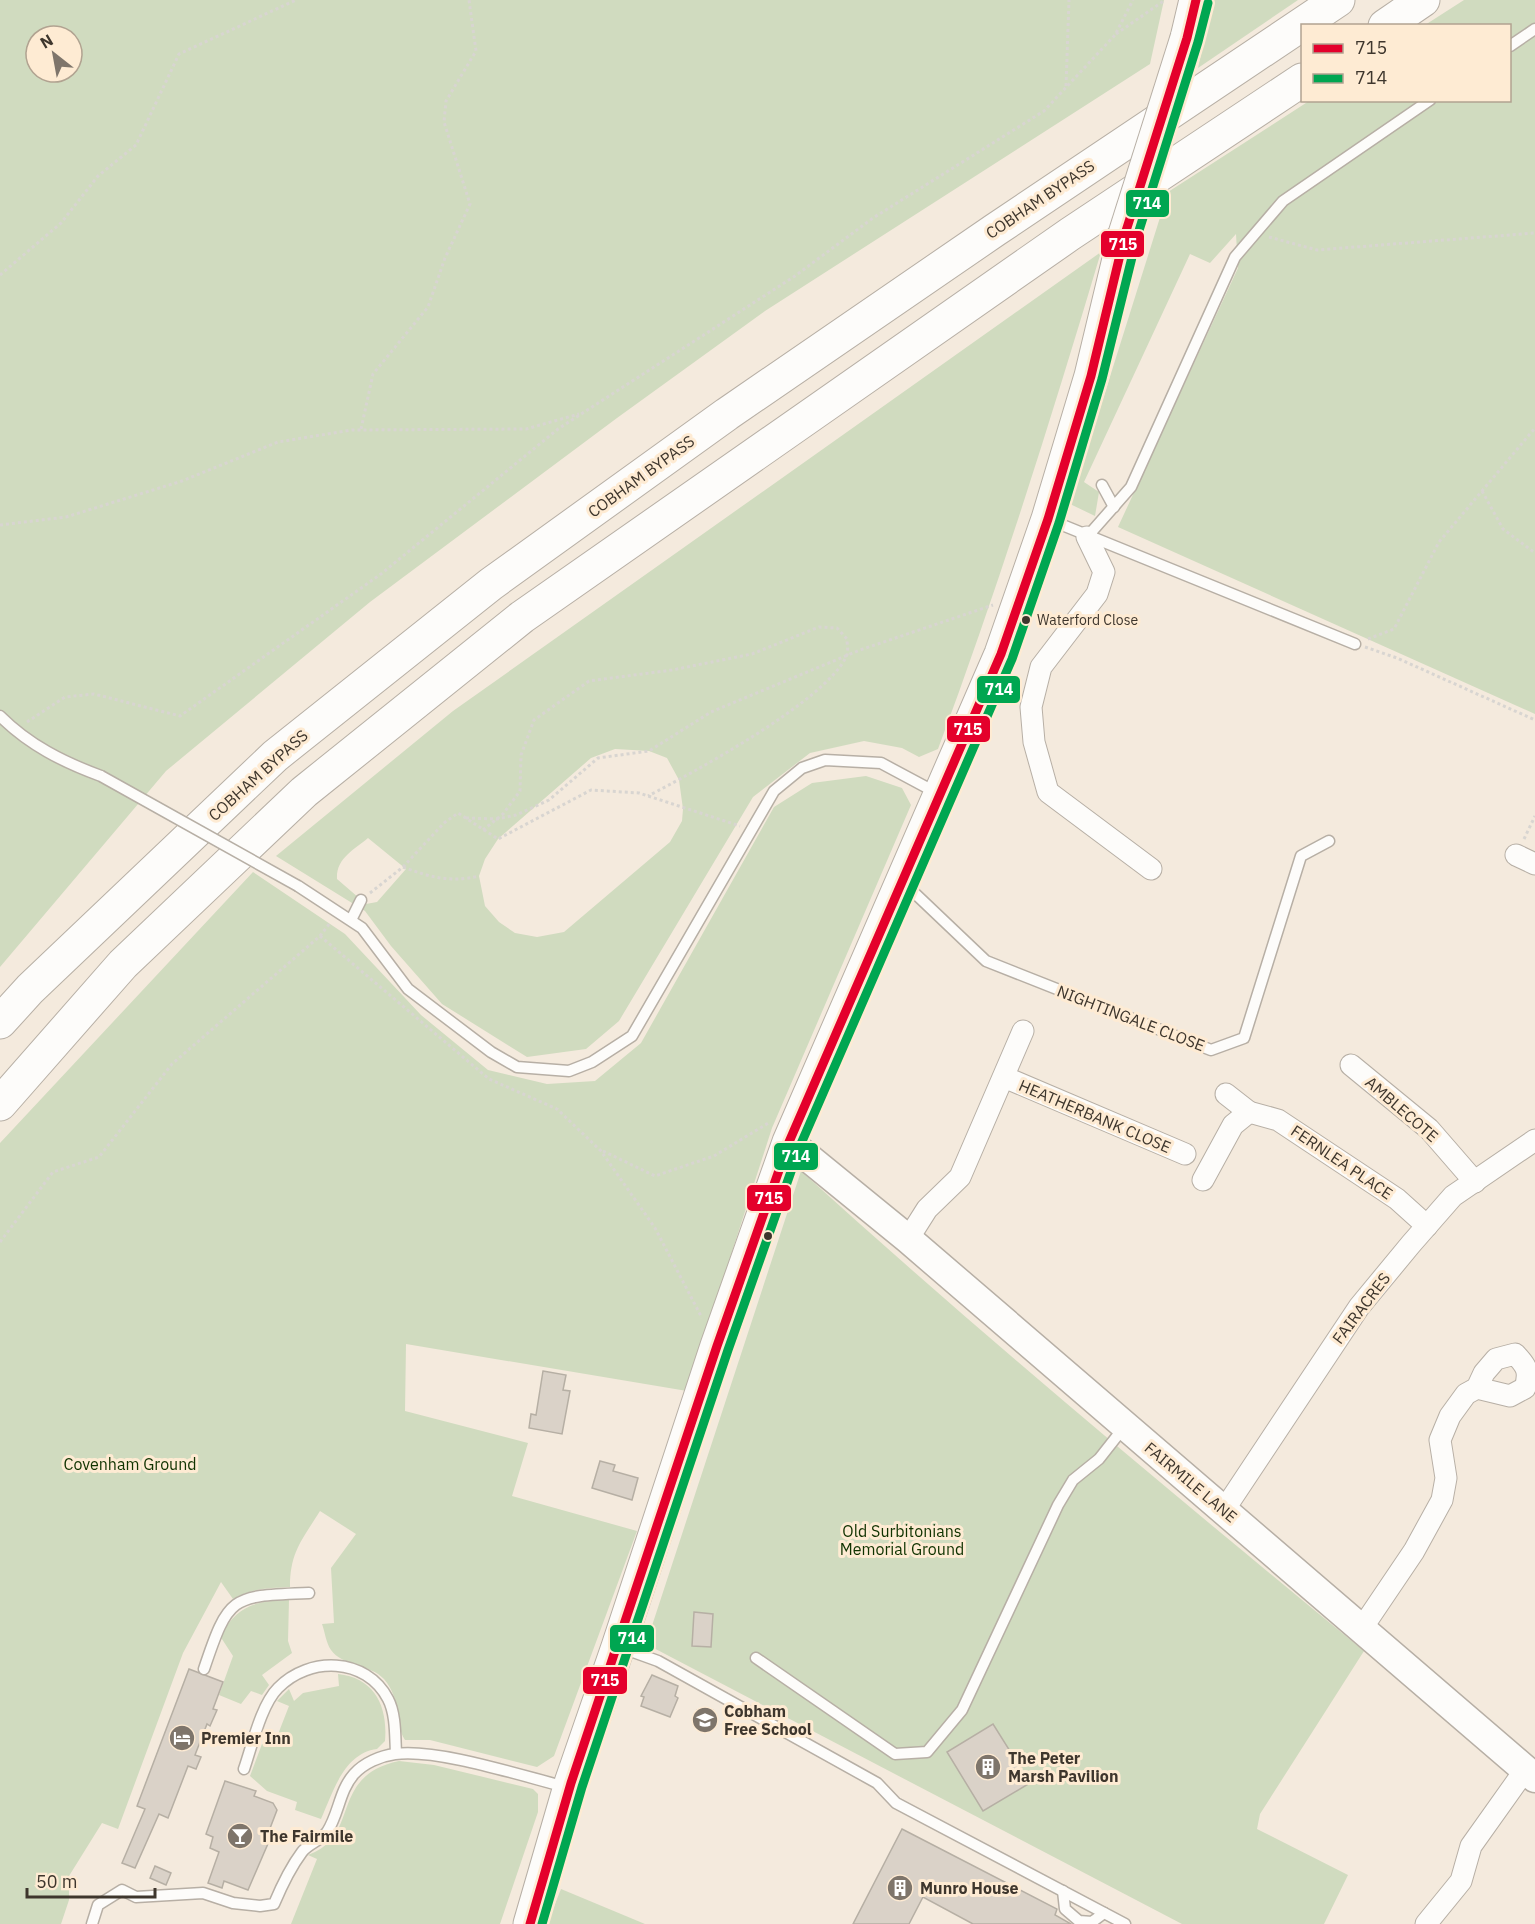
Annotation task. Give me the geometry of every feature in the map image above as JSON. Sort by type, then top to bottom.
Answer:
[{"type":"main road","points":[[530,1924],[570,1787],[717,1346],[781,1131],[902,882],[1001,654],[1048,519],[1091,376],[1125,234],[1187,38],[1196,0]]},
{"type":"main road","name":"COBHAM BYPASS","points":[[1302,24],[1338,0]]},
{"type":"main road","points":[[1388,24],[1423,0]]},
{"type":"main road","name":"COBHAM BYPASS","points":[[0,1022],[30,989],[275,756],[491,584],[727,414],[995,230],[1301,25]]},
{"type":"main road","points":[[0,1104],[123,964],[295,800],[522,617],[1070,234],[1301,82]]},
{"type":"street","points":[[1087,537],[1104,572],[1097,594],[1041,667],[1031,707],[1034,742],[1048,792],[1151,869]]},
{"type":"street","points":[[908,1239],[927,1209],[960,1176],[1023,1031]]},
{"type":"street","name":"AMBLECOTE","points":[[1351,1065],[1429,1129],[1475,1182]]},
{"type":"street","name":"HEATHERBANK CLOSE","points":[[1004,1077],[1185,1154]]},
{"type":"street","name":"FERNLEA PLACE","points":[[1226,1094],[1249,1112],[1278,1120],[1396,1199],[1427,1226]]},
{"type":"street","points":[[1203,1180],[1233,1125],[1249,1112]]},
{"type":"street","name":"FAIRMILE LANE","points":[[781,1131],[1530,1774]]},
{"type":"street","name":"FAIRACRES","points":[[1224,1510],[1359,1308],[1452,1196],[1535,1140]]},
{"type":"street","points":[[1362,1628],[1414,1551],[1442,1500],[1446,1478],[1440,1440],[1450,1416],[1466,1394],[1477,1388]]},
{"type":"street","points":[[1426,1924],[1461,1881],[1471,1846],[1530,1774]]},
{"type":"lane","points":[[1511,45],[1535,29]]},
{"type":"lane","points":[[1087,537],[1131,487],[1235,257],[1283,201],[1427,102]]},
{"type":"lane","points":[[1102,485],[1114,507]]},
{"type":"lane","points":[[1048,519],[1087,537],[1355,644]]},
{"type":"lane","points":[[0,716],[14,730],[59,760],[101,776],[298,886],[351,920],[362,928],[408,989],[491,1053],[517,1067],[569,1071],[592,1062],[632,1036],[774,791],[802,768],[825,760],[881,763],[940,794]]},
{"type":"lane","name":"NIGHTINGALE CLOSE","points":[[902,882],[986,961],[1211,1050],[1244,1038],[1301,856],[1329,841]]},
{"type":"lane","points":[[351,920],[361,900]]},
{"type":"lane","points":[[756,1658],[895,1754],[927,1752],[962,1710],[1058,1504],[1074,1480],[1099,1459],[1126,1426]]},
{"type":"lane","points":[[204,1669],[220,1623],[232,1607],[260,1595],[309,1593]]},
{"type":"lane","points":[[618,1647],[658,1661],[877,1783],[896,1803],[1125,1924]]},
{"type":"lane","points":[[244,1769],[270,1699],[278,1688],[301,1671],[321,1666],[355,1669],[375,1681],[391,1707],[396,1754]]},
{"type":"lane","points":[[92,1924],[99,1905],[122,1890],[136,1897],[203,1893],[233,1903],[260,1906],[274,1904],[287,1872],[294,1866],[302,1850],[326,1833],[347,1783],[355,1773],[373,1760],[396,1754],[433,1755],[570,1787]]},
{"type":"lane","points":[[1063,1891],[1065,1909],[1079,1921],[1092,1922],[1104,1913]]},
{"type":"path","points":[[0,275],[61,223],[98,176],[136,145],[179,54],[296,0]]},
{"type":"path","points":[[360,430],[373,374],[428,307],[445,258],[470,204],[444,122],[446,101],[476,51],[469,0]]},
{"type":"path","points":[[1066,88],[1069,0]]},
{"type":"path","points":[[1115,35],[1134,0]]},
{"type":"path","points":[[14,730],[65,697],[94,694],[180,716],[381,574],[558,429],[795,276],[873,218],[1044,111],[1115,35],[1165,0]]},
{"type":"path","points":[[1266,236],[1317,250],[1535,233]]},
{"type":"path","points":[[0,525],[66,517],[182,481],[278,442],[360,430],[526,429],[584,413]]},
{"type":"path","points":[[1355,644],[1394,629],[1439,542],[1535,428]]},
{"type":"path","points":[[1482,491],[1503,530],[1535,553]]},
{"type":"path","points":[[466,818],[497,819],[516,815],[549,800],[598,758],[649,751],[711,712],[848,655],[1021,597]]},
{"type":"path","points":[[483,830],[497,819],[520,791],[521,755],[534,720],[589,681],[672,670],[752,654],[819,627],[837,628],[848,639],[848,655],[838,669],[805,699],[732,750],[648,796]]},
{"type":"path","points":[[1355,644],[1397,658],[1535,720]]},
{"type":"path","points":[[361,900],[403,867],[444,823],[458,813],[498,839],[591,790],[639,793],[735,824]]},
{"type":"path","points":[[1526,859],[1535,816]]},
{"type":"path","points":[[403,867],[432,878],[465,879],[479,876]]},
{"type":"path","points":[[0,1242],[52,1172],[99,1157],[172,1064],[320,936],[335,918]]},
{"type":"path","points":[[320,936],[489,1079],[557,1109],[601,1150],[655,1228],[717,1346]]},
{"type":"path","points":[[601,1150],[655,1176],[781,1131]]},
{"type":"green space","points":[[0,0],[1164,0],[1150,64],[765,311],[370,602],[166,771],[0,967]]},
{"type":"green space","points":[[1213,0],[1298,0],[1198,68]]},
{"type":"green space","points":[[1464,0],[1535,0],[1535,714],[1118,527],[1238,268],[1236,234],[1210,263],[1190,254],[1084,482],[1099,492],[1095,516],[1070,504],[1168,192],[1307,102],[1511,102],[1511,24],[1427,24]]},
{"type":"green space","points":[[1101,252],[1024,502],[938,749],[919,757],[902,748],[864,741],[810,753],[753,797],[619,1021],[586,1049],[527,1057],[442,1004],[391,946],[365,911],[276,856],[453,711]],"holes":[[[615,749],[649,751],[667,758],[679,780],[683,809],[682,821],[670,842],[564,932],[537,937],[515,933],[499,922],[485,906],[479,876],[485,859],[498,839],[591,758]],[[368,838],[406,869],[377,902],[366,904],[337,879],[337,872],[343,860]]]},
{"type":"green space","name":"Covenham Ground","points":[[866,776],[902,788],[911,805],[772,1128],[687,1391],[406,1344],[405,1411],[528,1443],[512,1496],[637,1531],[554,1756],[537,1767],[430,1740],[405,1740],[394,1696],[384,1679],[371,1670],[342,1659],[331,1650],[328,1644],[322,1624],[334,1623],[331,1568],[356,1534],[320,1511],[295,1555],[290,1587],[268,1588],[233,1599],[221,1582],[183,1653],[118,1829],[102,1823],[69,1876],[69,1900],[61,1924],[0,1924],[0,1143],[253,872],[345,934],[421,1015],[488,1070],[547,1084],[595,1081],[641,1043],[774,807],[812,783]]},
{"type":"green space","name":"Old Surbitonians Memorial Ground","points":[[801,1171],[939,1294],[1364,1651],[1260,1814],[1257,1829],[1348,1875],[1324,1924],[1182,1924],[646,1644]]},
{"type":"green space","points":[[289,1600],[288,1641],[292,1653],[262,1675],[269,1685],[262,1695],[251,1691],[241,1704],[219,1695],[233,1656],[220,1636],[227,1626],[234,1617],[248,1607],[266,1602]]},
{"type":"green space","points":[[338,1674],[361,1681],[377,1696],[384,1717],[385,1741],[377,1749],[356,1758],[348,1766],[335,1786],[321,1819],[295,1810],[297,1802],[267,1791],[250,1776],[262,1744],[273,1747],[289,1706],[277,1701],[289,1689],[294,1701],[303,1693],[339,1686]]},
{"type":"green space","points":[[399,1761],[434,1765],[533,1789],[538,1794],[538,1812],[500,1924],[291,1924],[317,1859],[308,1855],[325,1846],[335,1834],[353,1792],[362,1779],[377,1769]]},
{"type":"green space","points":[[561,1889],[645,1924],[547,1924]]},
{"type":"building","points":[[543,1371],[566,1375],[563,1390],[570,1391],[562,1434],[529,1428],[531,1414],[536,1415]]},
{"type":"building","points":[[600,1461],[615,1465],[613,1471],[638,1478],[632,1500],[592,1488]]},
{"type":"building","points":[[694,1612],[713,1614],[711,1647],[692,1646]]},
{"type":"building","name":"Premier Inn","points":[[189,1669],[223,1682],[213,1709],[217,1710],[210,1726],[207,1724],[195,1755],[201,1757],[196,1769],[188,1766],[168,1818],[159,1814],[135,1868],[122,1863],[145,1809],[137,1806]]},
{"type":"building","points":[[652,1675],[678,1686],[675,1696],[678,1698],[670,1717],[641,1706],[644,1697],[641,1696]]},
{"type":"building","name":"The Peter Marsh Pavilion","points":[[993,1724],[1030,1783],[983,1811],[947,1752]]},
{"type":"building","name":"The Fairmile","points":[[225,1781],[256,1791],[254,1796],[273,1803],[277,1810],[269,1831],[273,1832],[248,1890],[224,1881],[222,1888],[208,1883],[219,1852],[210,1848],[213,1837],[206,1834]]},
{"type":"building","points":[[902,1829],[1057,1909],[1055,1915],[1071,1924],[973,1924],[923,1897],[909,1924],[853,1924]]},
{"type":"building","points":[[155,1866],[171,1873],[166,1885],[150,1878]]},
{"type":"transit line","name":"715","points":[[530,1924],[571,1783],[717,1346],[789,1142],[1001,654],[1048,519],[1091,376],[1125,234],[1187,38],[1196,0]]},
{"type":"transit line","name":"714","points":[[542,1924],[582,1787],[728,1350],[800,1146],[1012,659],[1059,523],[1102,379],[1137,237],[1208,3]]},
{"type":"place","name":"Waterford Close","points":[[1026,620]]},
{"type":"place","name":"Cobham Free School","points":[[705,1720]]},
{"type":"place","name":"Premier Inn","points":[[182,1738]]},
{"type":"place","name":"The Peter Marsh Pavilion","points":[[988,1767]]},
{"type":"place","name":"The Fairmile","points":[[240,1836]]},
{"type":"place","name":"Munro House","points":[[900,1888]]}]
